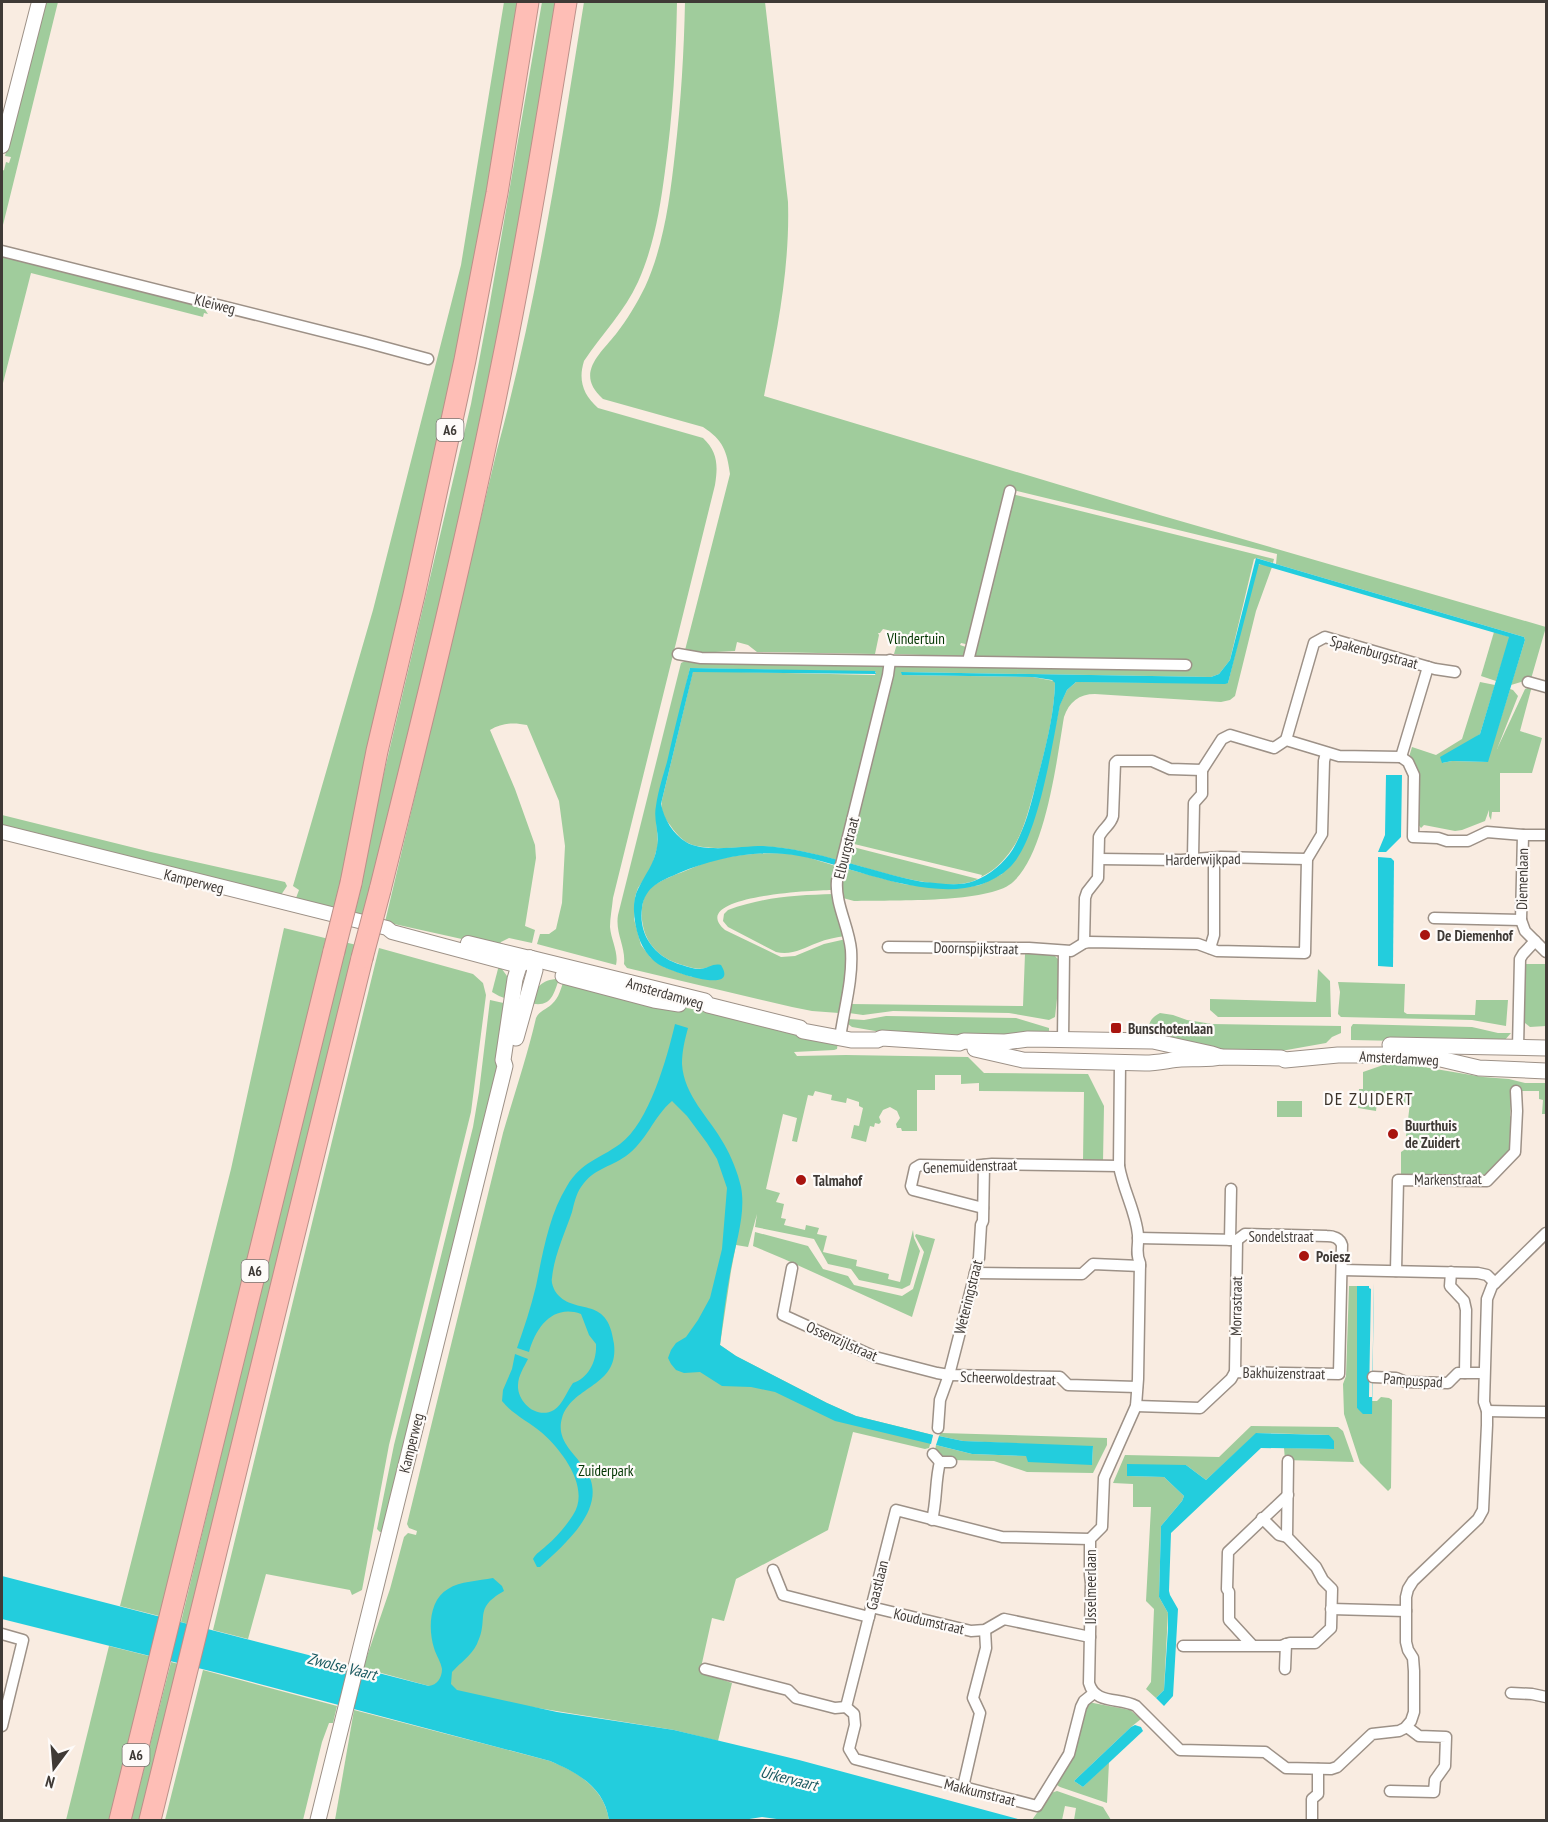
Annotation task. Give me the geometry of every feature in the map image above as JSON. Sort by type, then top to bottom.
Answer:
[{"type":"highway","name":"A6","points":[[120,1821],[351,883],[377,751],[414,595],[465,360],[497,193],[528,2]]},
{"type":"highway","name":"A6","points":[[150,1821],[422,721],[476,491],[518,284],[566,2]]},
{"type":"main road","name":"Amsterdamweg","points":[[528,965],[705,1001],[708,1005],[800,1028],[804,1025],[841,1034],[878,1034],[882,1038],[959,1043],[1028,1039],[1153,1041],[1221,1057]]},
{"type":"main road","name":"Kamperweg","points":[[318,1821],[505,1066],[503,1060],[515,979],[528,965]]},
{"type":"main road","points":[[1063,1040],[1063,1062]]},
{"type":"main road","name":"Amsterdamweg","points":[[959,1043],[963,1047],[990,1051],[1017,1059],[1063,1062],[1161,1063],[1180,1059],[1221,1057],[1281,1058],[1285,1060],[1348,1055],[1424,1056],[1479,1068],[1546,1071]]},
{"type":"main road","name":"Amsterdamweg","points":[[1281,1058],[1285,1054],[1358,1044],[1546,1048]]},
{"type":"street","points":[[2,146],[39,2]]},
{"type":"street","name":"Kleiweg","points":[[2,251],[428,359]]},
{"type":"street","points":[[968,662],[1010,491]]},
{"type":"street","name":"Spakenburgstraat","points":[[1286,740],[1314,643],[1325,637],[1428,667],[1455,672]]},
{"type":"street","points":[[678,654],[697,657],[739,653],[890,660],[1186,665]]},
{"type":"street","name":"Elburgstraat","points":[[841,1034],[852,962],[850,937],[837,892],[837,881],[890,670],[890,660]]},
{"type":"street","name":"Spakenburgstraat","points":[[1401,757],[1428,667]]},
{"type":"street","points":[[1528,682],[1546,687]]},
{"type":"street","points":[[1193,858],[1194,803],[1202,794],[1202,770],[1222,739],[1230,735],[1274,748],[1286,740],[1339,756],[1401,757],[1408,762],[1414,775],[1413,837],[1438,837],[1447,841],[1468,842],[1487,832],[1523,835]]},
{"type":"street","points":[[1063,1040],[1064,951],[1071,951],[1084,943],[1197,944],[1222,951],[1307,955],[1307,859],[1322,834],[1326,753]]},
{"type":"street","points":[[1084,943],[1085,896],[1097,880],[1099,837],[1113,816],[1115,763],[1117,761],[1154,762],[1170,769],[1202,770]]},
{"type":"street","name":"Kamperweg","points":[[2,832],[528,965]]},
{"type":"street","name":"Diemenlaan","points":[[1546,835],[1523,835],[1521,920],[1525,931],[1546,952]]},
{"type":"street","name":"Harderwijkpad","points":[[1099,859],[1307,859]]},
{"type":"street","points":[[1210,948],[1214,934],[1214,859]]},
{"type":"street","points":[[1434,918],[1521,920]]},
{"type":"street","points":[[1518,1070],[1520,961],[1522,955],[1535,941]]},
{"type":"street","name":"Doornspijkstraat","points":[[888,946],[1029,948],[1064,951]]},
{"type":"street","points":[[1120,1063],[1121,1041]]},
{"type":"street","name":"IJsselmeerlaan","points":[[1094,1693],[1089,1683],[1090,1539],[1102,1527],[1104,1478],[1136,1406],[1137,1387],[1140,1266],[1137,1257],[1138,1238],[1119,1166],[1120,1063]]},
{"type":"street","name":"Markenstraat","points":[[1396,1270],[1398,1180],[1487,1181],[1515,1152],[1516,1091]]},
{"type":"street","name":"Genemuidenstraat","points":[[983,1208],[913,1190],[910,1186],[915,1168],[920,1165],[1119,1166]]},
{"type":"street","name":"Weteringstraat","points":[[938,1428],[940,1400],[949,1375],[979,1258],[984,1165]]},
{"type":"street","name":"Sondelstraat","points":[[1231,1189],[1233,1240]]},
{"type":"street","points":[[1094,1693],[1099,1697],[1136,1706],[1181,1750],[1265,1752],[1286,1768],[1331,1769],[1337,1767],[1372,1734],[1397,1732],[1407,1727],[1413,1714],[1414,1671],[1413,1658],[1406,1645],[1407,1593],[1413,1581],[1483,1512],[1487,1411],[1484,1402],[1486,1303],[1495,1283],[1546,1233]]},
{"type":"street","name":"Sondelstraat","points":[[1138,1238],[1233,1240],[1245,1234],[1332,1236],[1341,1242],[1339,1374]]},
{"type":"street","name":"Morrastraat","points":[[1233,1240],[1235,1372]]},
{"type":"street","points":[[975,1273],[1082,1274],[1093,1264],[1140,1266]]},
{"type":"street","name":"Ossenzijlstraat","points":[[792,1268],[783,1315],[875,1358],[949,1375]]},
{"type":"street","points":[[1342,1270],[1482,1273],[1495,1283]]},
{"type":"street","points":[[1451,1272],[1450,1286],[1464,1301],[1466,1310],[1465,1373]]},
{"type":"street","name":"Bakhuizenstraat","points":[[1136,1406],[1200,1408],[1231,1379],[1235,1372],[1339,1374]]},
{"type":"street","name":"Pampuspad","points":[[1373,1377],[1396,1378],[1406,1383],[1448,1383],[1458,1373],[1484,1373]]},
{"type":"street","name":"Scheerwoldestraat","points":[[949,1375],[1060,1377],[1068,1385],[1137,1387]]},
{"type":"street","points":[[1487,1411],[1546,1412]]},
{"type":"street","points":[[932,1520],[936,1477],[941,1459]]},
{"type":"street","points":[[1287,1537],[1288,1461]]},
{"type":"street","points":[[1252,1645],[1229,1620],[1228,1552],[1288,1495]]},
{"type":"street","name":"Gaastlaan","points":[[846,1707],[896,1510],[1002,1537],[1090,1539]]},
{"type":"street","points":[[1183,1646],[1281,1646],[1315,1643],[1331,1628],[1332,1589],[1323,1580],[1316,1567],[1287,1537],[1279,1535],[1262,1518]]},
{"type":"street","name":"Koudumstraat","points":[[773,1570],[783,1595],[971,1631],[985,1630],[1004,1619],[1090,1638]]},
{"type":"street","points":[[1331,1609],[1406,1611]]},
{"type":"street","points":[[963,1787],[980,1713],[973,1698],[986,1648],[985,1630]]},
{"type":"street","points":[[2,1634],[23,1640],[2,1726]]},
{"type":"street","points":[[1285,1669],[1286,1644]]},
{"type":"street","points":[[705,1669],[789,1690],[796,1698],[835,1707],[846,1707]]},
{"type":"street","name":"Makkumstraat","points":[[846,1707],[854,1714],[855,1725],[849,1749],[855,1759],[1037,1806],[1069,1754],[1082,1703],[1094,1693]]},
{"type":"street","points":[[1510,1693],[1546,1697]]},
{"type":"street","points":[[1390,1791],[1434,1792],[1435,1780],[1445,1766],[1446,1737],[1417,1736],[1407,1727]]},
{"type":"street","points":[[1312,1821],[1312,1799],[1317,1794],[1318,1769]]},
{"type":"green space","points":[[44,2],[58,2],[2,229],[2,171],[11,157],[5,156]]},
{"type":"green space","points":[[504,2],[520,2],[466,342],[336,910],[296,898],[299,890],[293,886],[373,610],[461,265]]},
{"type":"green space","points":[[542,2],[558,2],[492,393],[368,917],[351,913],[471,404]]},
{"type":"green space","points":[[584,2],[677,2],[670,128],[656,227],[644,268],[633,293],[584,361],[583,387],[598,408],[703,438],[712,449],[716,465],[715,485],[613,898],[610,927],[616,965],[537,944],[540,934],[549,934],[556,929],[562,903],[565,846],[559,801],[527,725],[508,724],[490,730],[535,845],[536,858],[525,926],[535,930],[532,943],[509,938],[501,942],[498,947],[385,922],[524,339],[566,115]]},
{"type":"green space","name":"Vlindertuin","points":[[685,2],[765,2],[788,202],[788,227],[782,300],[764,396],[1163,516],[1546,627],[1531,679],[1511,685],[1524,637],[1276,564],[1277,554],[1009,489],[970,645],[961,643],[960,645],[969,648],[963,659],[922,658],[922,655],[894,654],[900,633],[883,629],[878,633],[875,654],[757,652],[748,645],[737,642],[735,651],[715,652],[713,659],[683,658],[730,474],[725,452],[720,442],[703,427],[603,399],[595,390],[590,373],[597,357],[624,323],[642,293],[652,271],[662,238],[677,134]]},
{"type":"green space","points":[[2,256],[202,305],[208,314],[204,313],[203,317],[31,273],[2,387]]},
{"type":"green space","points":[[1012,494],[1274,559],[1273,563],[1254,559],[1230,660],[1219,674],[1211,677],[902,672],[902,675],[1033,677],[1054,681],[1051,723],[1028,812],[1020,835],[1009,853],[994,869],[981,877],[982,875],[850,843],[893,667],[897,663],[973,659]]},
{"type":"green space","points":[[1257,565],[1272,567],[1256,611],[1235,696],[1230,700],[1221,702],[1095,694],[1084,695],[1072,703],[1064,717],[1053,782],[1040,832],[1032,854],[1021,873],[1009,885],[996,891],[958,898],[854,901],[843,898],[840,881],[844,868],[903,884],[936,888],[980,885],[1002,874],[1043,785],[1060,704],[1067,690],[1076,682],[1228,683]]},
{"type":"green space","points":[[1494,632],[1510,637],[1496,681],[1481,676]]},
{"type":"green space","points":[[687,660],[881,662],[886,667],[841,861],[773,847],[715,848],[694,845],[686,842],[675,832],[664,816],[662,800],[693,671],[875,675],[876,672],[690,668],[656,817],[658,845],[651,869],[638,888],[635,897],[634,919],[641,945],[651,958],[664,967],[692,977],[709,967],[695,968],[669,960],[656,950],[647,937],[642,920],[642,906],[646,893],[652,887],[702,864],[743,855],[777,853],[799,855],[839,867],[833,890],[782,893],[738,902],[723,909],[717,918],[725,930],[781,957],[795,956],[824,944],[846,939],[846,981],[839,1013],[792,1007],[627,968],[624,964],[617,922],[618,915],[681,663]]},
{"type":"green space","points":[[1480,682],[1495,685],[1480,734],[1442,763],[1487,762],[1510,689],[1518,696],[1497,749],[1525,689],[1532,686],[1520,731],[1542,738],[1532,773],[1500,773],[1500,812],[1492,812],[1491,820],[1489,810],[1485,821],[1462,830],[1455,831],[1424,825],[1421,828],[1417,823],[1419,771],[1409,757],[1412,747],[1436,755],[1462,739]]},
{"type":"green space","points":[[2,815],[285,882],[287,886],[281,895],[2,826]]},
{"type":"green space","points":[[849,846],[978,879],[949,884],[893,876],[845,862]]},
{"type":"green space","points":[[834,894],[846,936],[824,940],[792,952],[776,952],[728,927],[723,921],[724,914],[728,910],[754,902],[793,896]]},
{"type":"green space","points":[[284,928],[329,939],[167,1618],[120,1606],[231,1169]]},
{"type":"green space","points":[[344,942],[361,946],[196,1626],[181,1622]]},
{"type":"green space","points":[[379,948],[473,974],[483,983],[486,995],[471,1112],[389,1445],[362,1590],[352,1595],[350,1590],[266,1574],[248,1639],[213,1630]]},
{"type":"green space","points":[[1025,954],[1053,954],[1059,960],[1055,1017],[1049,1020],[1009,1013],[893,1011],[863,1015],[849,1013],[850,1004],[1023,1006]]},
{"type":"green space","points":[[1524,964],[1546,964],[1546,1026],[1530,1027],[1525,1023]]},
{"type":"green space","points":[[499,965],[507,976],[507,999],[492,992]]},
{"type":"green space","points":[[1318,969],[1330,981],[1331,1017],[1218,1017],[1210,1010],[1210,999],[1316,1002]]},
{"type":"green space","points":[[559,979],[553,995],[547,1002],[529,1003],[543,983]]},
{"type":"green space","name":"Zuiderpark","points":[[564,980],[668,1005],[838,1041],[837,1049],[794,1052],[797,1056],[968,1057],[984,1073],[1088,1074],[1104,1106],[1103,1162],[1083,1161],[1084,1092],[979,1091],[979,1083],[961,1084],[961,1075],[935,1075],[935,1090],[917,1090],[917,1131],[902,1131],[901,1128],[897,1128],[896,1124],[900,1118],[897,1111],[890,1107],[883,1110],[879,1117],[881,1122],[879,1124],[875,1123],[874,1127],[870,1126],[866,1142],[851,1138],[854,1125],[859,1126],[863,1108],[859,1106],[859,1102],[847,1098],[846,1103],[831,1100],[832,1095],[815,1091],[813,1096],[808,1095],[797,1142],[792,1141],[797,1118],[783,1114],[766,1189],[780,1193],[776,1202],[784,1204],[781,1218],[786,1219],[784,1225],[805,1230],[806,1225],[819,1228],[817,1234],[827,1236],[823,1252],[857,1260],[856,1266],[889,1274],[888,1279],[900,1282],[913,1230],[920,1251],[910,1285],[902,1289],[859,1280],[851,1269],[828,1264],[814,1239],[755,1227],[757,1214],[748,1247],[736,1245],[720,1345],[736,1356],[856,1416],[933,1435],[929,1448],[925,1449],[853,1432],[828,1530],[736,1579],[724,1621],[712,1618],[700,1672],[732,1683],[718,1741],[674,1730],[519,1705],[429,1686],[363,1668],[390,1589],[404,1537],[408,1533],[416,1535],[417,1531],[409,1528],[407,1524],[503,1133],[536,1018],[554,1002]]},
{"type":"green space","points":[[1338,982],[1405,984],[1404,1012],[1407,1014],[1475,1015],[1476,1000],[1508,1000],[1506,1026],[1472,1020],[1341,1017],[1338,1014],[1340,992]]},
{"type":"green space","points":[[490,1000],[508,1004],[503,1043],[384,1532],[380,1532],[377,1529],[394,1445],[473,1127]]},
{"type":"green space","points":[[1160,1013],[1212,1024],[1341,1026],[1341,1033],[1326,1043],[1281,1051],[1225,1052],[1148,1035],[1150,1022]]},
{"type":"green space","points":[[886,1016],[1016,1018],[1049,1028],[1049,1031],[1044,1034],[991,1039],[881,1032],[852,1027],[848,1024],[848,1019],[864,1020]]},
{"type":"green space","points":[[1353,1024],[1472,1027],[1498,1033],[1511,1033],[1504,1041],[1496,1043],[1351,1040]]},
{"type":"green space","points":[[1389,1063],[1525,1083],[1546,1083],[1546,1114],[1542,1114],[1543,1100],[1539,1099],[1539,1091],[1512,1091],[1510,1116],[1514,1119],[1511,1145],[1506,1157],[1491,1171],[1483,1176],[1401,1175],[1401,1152],[1410,1146],[1410,1137],[1406,1136],[1410,1103],[1377,1102],[1376,1111],[1358,1108],[1359,1089],[1363,1089],[1363,1072]]},
{"type":"green space","points":[[1277,1101],[1302,1101],[1302,1117],[1277,1117]]},
{"type":"green space","points":[[755,1232],[808,1246],[823,1269],[848,1276],[854,1285],[902,1296],[913,1289],[924,1252],[916,1234],[935,1239],[912,1317],[753,1246]]},
{"type":"green space","points":[[1349,1286],[1357,1286],[1357,1408],[1372,1413],[1372,1401],[1377,1401],[1381,1397],[1392,1400],[1391,1488],[1388,1491],[1360,1463],[1344,1414],[1343,1384],[1346,1376]]},
{"type":"green space","points":[[1251,1426],[1338,1427],[1343,1431],[1354,1462],[1285,1460],[1284,1448],[1334,1449],[1329,1435],[1257,1433],[1206,1480],[1186,1465],[1128,1476],[1164,1477],[1184,1496],[1161,1526],[1159,1597],[1168,1613],[1164,1690],[1156,1698],[1146,1689],[1151,1682],[1154,1609],[1146,1601],[1151,1507],[1133,1507],[1133,1484],[1113,1483],[1125,1455],[1219,1457]]},
{"type":"green space","points":[[942,1430],[942,1433],[1107,1438],[1107,1445],[1093,1473],[1027,1472],[994,1461],[951,1460],[937,1454],[936,1445],[972,1454],[1026,1456],[1092,1464],[1093,1447],[963,1441],[939,1436]]},
{"type":"green space","points":[[109,1646],[157,1658],[116,1820],[66,1820]]},
{"type":"green space","points":[[171,1662],[187,1666],[145,1820],[131,1820]]},
{"type":"green space","points":[[203,1670],[337,1706],[333,1723],[329,1723],[322,1742],[303,1820],[165,1820]]},
{"type":"green space","points":[[1088,1702],[1130,1710],[1141,1719],[1074,1781],[1083,1787],[1109,1762],[1107,1803],[1057,1785],[1070,1762]]},
{"type":"green space","points":[[354,1710],[560,1765],[580,1776],[596,1790],[602,1799],[609,1820],[335,1820]]},
{"type":"green space","points":[[1057,1791],[1103,1807],[1111,1820],[1074,1820],[1076,1808],[1065,1806],[1062,1820],[1032,1820],[1051,1793]]},
{"type":"water","points":[[1256,558],[1524,637],[1488,762],[1442,763],[1440,757],[1480,734],[1509,637],[1259,564],[1228,683],[1076,682],[1067,690],[1060,705],[1042,792],[1028,837],[1009,868],[987,882],[963,888],[935,889],[878,878],[799,856],[769,853],[738,856],[693,868],[660,882],[650,889],[642,908],[643,928],[657,951],[673,962],[693,968],[721,965],[724,974],[721,979],[700,979],[674,971],[658,964],[644,949],[636,926],[634,900],[656,853],[657,800],[690,668],[875,671],[876,674],[693,672],[661,804],[670,826],[681,839],[703,847],[763,846],[803,851],[923,882],[968,883],[986,875],[1001,864],[1013,849],[1020,835],[1029,811],[1045,749],[1053,709],[1055,683],[1052,680],[1033,677],[902,675],[901,672],[1211,677],[1219,674],[1230,660]]},
{"type":"water","points":[[1386,775],[1402,775],[1401,837],[1386,852],[1378,852],[1385,835]]},
{"type":"water","points":[[1378,857],[1391,858],[1394,861],[1393,967],[1378,966]]},
{"type":"water","points":[[675,1024],[688,1028],[682,1064],[687,1086],[727,1149],[741,1187],[741,1217],[720,1345],[736,1356],[856,1416],[933,1435],[931,1444],[835,1421],[775,1392],[751,1387],[722,1386],[700,1372],[684,1373],[676,1370],[671,1364],[668,1358],[671,1350],[676,1343],[686,1337],[710,1298],[722,1249],[727,1188],[717,1159],[707,1143],[687,1116],[672,1101],[633,1150],[620,1160],[596,1172],[581,1187],[557,1253],[552,1280],[555,1291],[562,1299],[597,1311],[605,1318],[614,1344],[614,1358],[602,1378],[567,1407],[562,1418],[563,1438],[591,1480],[593,1494],[589,1508],[573,1535],[540,1567],[537,1567],[533,1559],[557,1536],[573,1515],[578,1504],[579,1493],[572,1470],[565,1459],[541,1432],[506,1406],[502,1401],[503,1390],[512,1369],[515,1354],[528,1359],[519,1378],[521,1397],[529,1408],[541,1413],[548,1412],[557,1407],[573,1383],[579,1381],[591,1368],[596,1344],[589,1335],[581,1314],[562,1312],[554,1315],[541,1326],[529,1352],[517,1348],[534,1294],[547,1234],[561,1197],[579,1171],[620,1144],[640,1121],[655,1089]]},
{"type":"water","points":[[1369,1283],[1374,1283],[1372,1414],[1363,1414],[1357,1408],[1357,1286],[1369,1286]]},
{"type":"water","points":[[1256,1433],[1329,1435],[1334,1441],[1334,1449],[1261,1448],[1171,1533],[1169,1591],[1178,1609],[1173,1696],[1164,1706],[1156,1698],[1164,1690],[1168,1628],[1168,1613],[1159,1597],[1161,1526],[1184,1496],[1164,1477],[1127,1476],[1127,1464],[1186,1465],[1206,1480]]},
{"type":"water","points":[[939,1436],[963,1441],[1093,1446],[1092,1465],[1028,1462],[1026,1456],[972,1454],[936,1445]]},
{"type":"water","points":[[2,1576],[429,1686],[437,1683],[442,1672],[431,1632],[432,1616],[437,1600],[453,1586],[493,1578],[504,1591],[488,1603],[483,1615],[481,1635],[475,1648],[452,1672],[451,1684],[457,1690],[557,1712],[674,1730],[799,1760],[1022,1820],[784,1820],[762,1817],[743,1820],[609,1820],[606,1808],[596,1790],[580,1776],[550,1761],[222,1674],[2,1619]]},
{"type":"water","points":[[1135,1725],[1141,1727],[1143,1731],[1083,1787],[1074,1781],[1131,1727]]},
{"type":"pier","points":[[1369,1283],[1374,1283],[1372,1397],[1369,1397],[1371,1289]]},
{"type":"place","name":"De Diemenhof","points":[[1425,935]]},
{"type":"place","name":"Bunschotenlaan","points":[[1116,1028]]},
{"type":"place","name":"Buurthuis de Zuidert","points":[[1393,1134]]},
{"type":"place","name":"Talmahof","points":[[801,1180]]},
{"type":"place","name":"Poiesz","points":[[1304,1256]]},
{"type":"district","name":"DE ZUIDERT","points":[[1369,1098]]},
{"type":"water label","name":"Zwolse Vaart","points":[[342,1666]]},
{"type":"water label","name":"Urkervaart","points":[[789,1778]]}]
